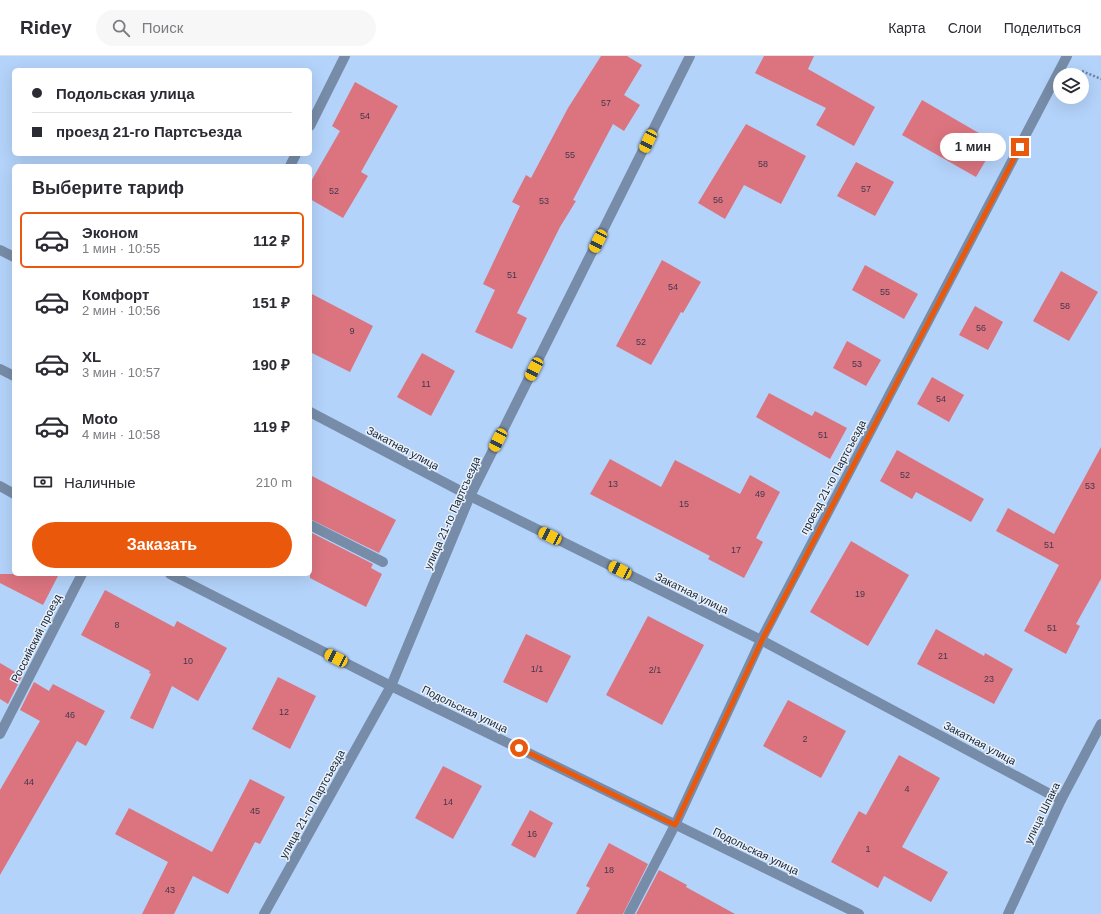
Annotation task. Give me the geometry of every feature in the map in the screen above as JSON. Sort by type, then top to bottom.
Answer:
[{"type":"street","points":[[312,122],[346,56]]},
{"type":"street","name":"улица 21-го Партсъезда","points":[[264,914],[391,686],[470,496],[690,56]]},
{"type":"street","name":"проезд 21-го Партсъезда","points":[[629,914],[675,825],[762,640],[1068,56]]},
{"type":"street","points":[[0,250],[12,256]]},
{"type":"street","points":[[0,369],[12,375]]},
{"type":"street","name":"Закатная улица","points":[[312,413],[470,496],[762,640],[1061,800]]},
{"type":"street","points":[[0,486],[12,493]]},
{"type":"street","points":[[312,526],[383,562]]},
{"type":"street","name":"Российский проезд","points":[[0,734],[81,576]]},
{"type":"street","name":"Подольская улица","points":[[174,576],[391,686],[859,914]]},
{"type":"street","name":"улица Шпака","points":[[1008,914],[1061,800],[1101,724]]},
{"type":"building","points":[[601,56],[627,56],[642,65],[624,95],[640,105],[624,131],[613,124],[573,200],[576,201],[560,227],[517,313],[527,318],[512,349],[475,332],[495,290],[483,284],[520,206],[512,202],[526,175],[531,178],[568,108]]},
{"type":"building","points":[[764,56],[814,56],[808,69],[875,107],[854,146],[816,125],[826,108],[755,73]]},
{"type":"building","points":[[355,82],[398,106],[361,172],[368,176],[343,218],[312,200],[312,180],[340,131],[332,126]]},
{"type":"building","points":[[922,100],[996,143],[976,177],[902,135]]},
{"type":"building","points":[[746,124],[806,156],[781,204],[744,185],[725,219],[698,203]]},
{"type":"building","points":[[856,162],[894,182],[875,216],[837,196]]},
{"type":"building","points":[[662,260],[701,282],[683,313],[681,312],[651,365],[616,346]]},
{"type":"building","points":[[865,265],[918,294],[904,319],[852,290]]},
{"type":"building","points":[[1061,271],[1098,292],[1069,341],[1033,321]]},
{"type":"building","points":[[312,294],[373,326],[350,372],[312,353]]},
{"type":"building","points":[[975,306],[1003,322],[988,350],[959,335]]},
{"type":"building","points":[[847,341],[881,360],[866,386],[833,368]]},
{"type":"building","points":[[422,353],[455,371],[431,416],[397,397]]},
{"type":"building","points":[[932,377],[964,395],[949,422],[917,404]]},
{"type":"building","points":[[769,393],[812,416],[815,411],[847,428],[830,459],[756,417]]},
{"type":"building","points":[[1101,447],[1101,579],[1076,624],[1080,626],[1066,654],[1024,631],[1059,565],[996,531],[1008,508],[1054,534]]},
{"type":"building","points":[[897,450],[984,499],[971,522],[916,492],[912,499],[880,481]]},
{"type":"building","points":[[610,459],[661,487],[675,460],[740,494],[750,475],[780,492],[756,538],[763,542],[744,578],[708,559],[710,556],[590,494]]},
{"type":"building","points":[[312,476],[396,520],[379,553],[312,520]]},
{"type":"building","points":[[312,533],[373,564],[371,568],[382,574],[366,607],[310,578],[310,576],[312,576]]},
{"type":"building","points":[[851,541],[909,575],[868,646],[810,612]]},
{"type":"building","points":[[0,574],[12,574],[12,576],[58,576],[43,605],[0,583]]},
{"type":"building","points":[[105,590],[174,627],[177,621],[227,648],[198,701],[172,686],[153,729],[130,718],[151,674],[149,673],[150,671],[81,635]]},
{"type":"building","points":[[648,616],[704,645],[662,725],[606,695]]},
{"type":"building","points":[[936,629],[984,656],[985,653],[1013,669],[994,704],[917,664]]},
{"type":"building","points":[[526,634],[571,656],[547,703],[503,682]]},
{"type":"building","points":[[0,663],[22,676],[8,704],[0,699]]},
{"type":"building","points":[[278,677],[316,696],[290,749],[252,729]]},
{"type":"building","points":[[34,682],[49,691],[53,684],[105,711],[86,746],[77,741],[0,875],[0,790],[40,721],[20,710]]},
{"type":"building","points":[[788,700],[846,731],[821,778],[763,746]]},
{"type":"building","points":[[899,755],[940,778],[902,847],[948,872],[931,902],[884,876],[878,888],[831,862],[859,811],[866,815]]},
{"type":"building","points":[[443,766],[482,786],[453,839],[415,818]]},
{"type":"building","points":[[250,779],[285,797],[260,844],[255,842],[228,894],[193,876],[174,914],[142,914],[168,862],[115,834],[129,808],[212,852]]},
{"type":"building","points":[[530,810],[553,823],[535,858],[511,845]]},
{"type":"building","points":[[609,843],[648,864],[623,914],[576,914],[590,888],[586,886]]},
{"type":"building","points":[[659,870],[687,885],[686,887],[735,914],[636,914]]},
{"type":"route","points":[[519,748],[675,825],[762,640],[1020,147]]}]
